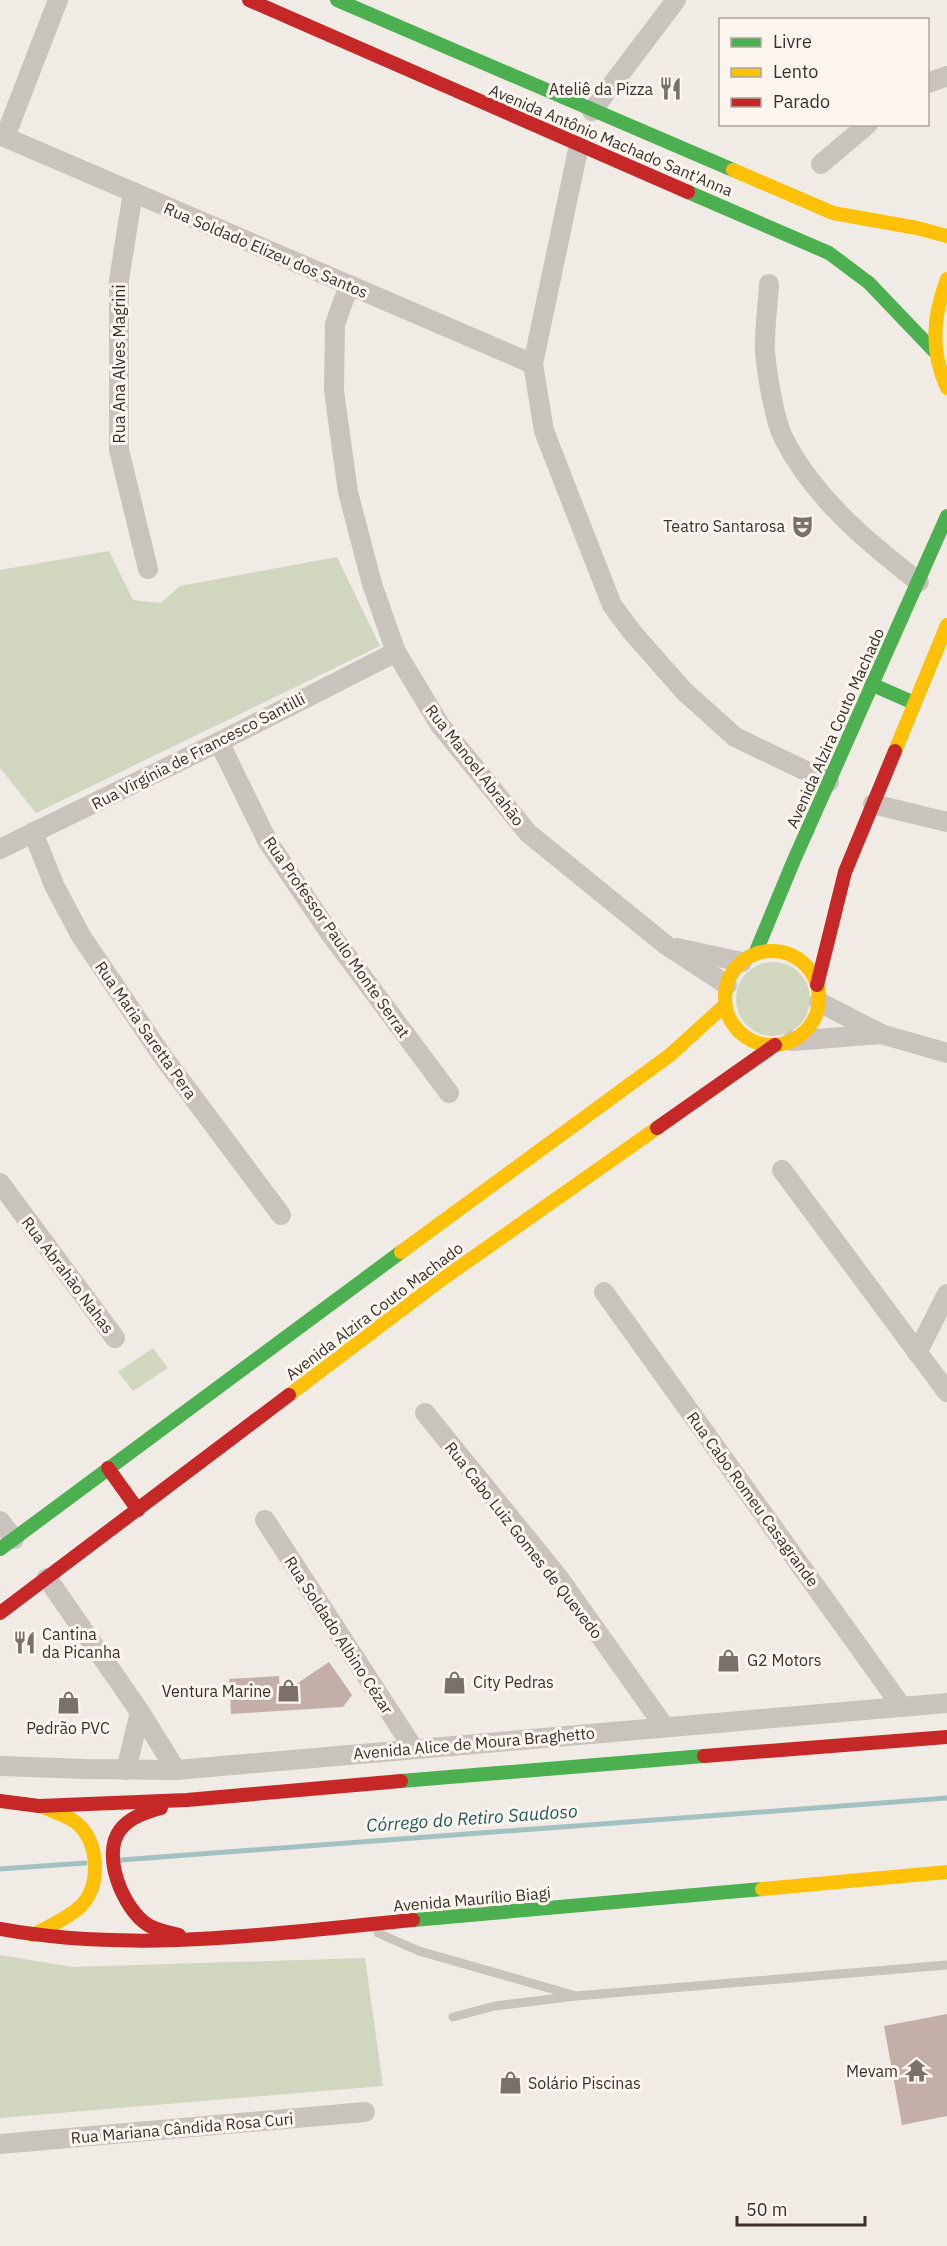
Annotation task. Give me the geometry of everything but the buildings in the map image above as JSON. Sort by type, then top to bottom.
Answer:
[{"type":"street","points":[[3,136],[58,0]]},
{"type":"street","name":"Avenida Antônio Machado Sant'Anna","points":[[249,0],[344,22],[592,111],[707,165],[833,213],[917,228],[947,236]]},
{"type":"street","name":"Avenida Antônio Machado Sant'Anna","points":[[337,0],[344,22],[579,145],[694,189],[829,253],[869,283],[934,351]]},
{"type":"street","points":[[592,111],[676,0]]},
{"type":"street","points":[[929,82],[947,76]]},
{"type":"street","points":[[821,164],[866,126]]},
{"type":"street","name":"Rua Soldado Elizeu dos Santos","points":[[3,136],[533,364]]},
{"type":"street","points":[[579,145],[533,364],[544,430],[612,605],[632,632],[684,691],[735,737],[830,782]]},
{"type":"street","name":"Rua Ana Alves Magrini","points":[[133,192],[119,280],[119,450],[148,570]]},
{"type":"street","points":[[947,279],[938,302],[935,318],[934,351],[947,388]]},
{"type":"street","points":[[769,284],[765,351],[771,390],[782,435],[811,482],[871,545],[919,582]]},
{"type":"street","name":"Rua Manoel Abrahão","points":[[349,285],[335,324],[336,402],[348,492],[372,584],[396,652],[440,725],[528,833],[666,945],[727,985]]},
{"type":"street","name":"Avenida Alzira Couto Machado","points":[[749,958],[830,782],[871,684],[947,516]]},
{"type":"street","points":[[783,1043],[802,1034],[811,1025],[816,1014],[818,994],[845,873],[947,625]]},
{"type":"street","name":"Rua Virgínia de Francesco Santilli","points":[[0,849],[396,652]]},
{"type":"street","points":[[871,684],[914,703]]},
{"type":"street","name":"Rua Professor Paulo Monte Serrat","points":[[219,742],[268,842],[329,932],[449,1093]]},
{"type":"street","points":[[873,804],[947,822]]},
{"type":"street","name":"Rua Maria Saretta Pera","points":[[33,832],[54,885],[81,936],[163,1057],[281,1215]]},
{"type":"street","name":"Rua Manoel Abrahão","points":[[666,945],[749,958]]},
{"type":"street","points":[[881,1034],[761,1044],[743,1035],[729,1018],[725,1005],[727,985],[735,969],[749,958],[774,951],[793,956],[808,968],[818,994],[881,1034],[947,1053]]},
{"type":"street","name":"Avenida Alzira Couto Machado","points":[[7,1544],[108,1468],[417,1248],[670,1055],[725,1005]]},
{"type":"street","name":"Avenida Alzira Couto Machado","points":[[0,1613],[138,1510],[437,1275],[783,1043]]},
{"type":"street","points":[[782,1170],[947,1392]]},
{"type":"street","name":"Rua Abrahão Nahas","points":[[0,1183],[116,1338]]},
{"type":"street","name":"Rua Cabo Romeu Casagrande","points":[[604,1292],[903,1707]]},
{"type":"street","points":[[917,1353],[947,1294]]},
{"type":"street","name":"Rua Cabo Luiz Gomes de Quevedo","points":[[425,1413],[559,1578],[664,1726]]},
{"type":"street","points":[[108,1468],[138,1510]]},
{"type":"street","name":"Rua Soldado Albino Cézar","points":[[265,1520],[414,1749]]},
{"type":"street","points":[[0,1521],[7,1544]]},
{"type":"street","points":[[46,1578],[140,1712],[176,1770]]},
{"type":"street","name":"Avenida Alice de Moura Braghetto","points":[[0,1766],[176,1770],[947,1702]]},
{"type":"street","points":[[126,1770],[140,1712]]},
{"type":"street","points":[[0,1801],[39,1806],[187,1800],[487,1773],[947,1737]]},
{"type":"street","points":[[10,1788],[39,1806],[80,1825],[91,1844],[95,1871],[89,1895],[76,1909],[33,1935]]},
{"type":"street","points":[[187,1800],[137,1815],[123,1827],[114,1840],[114,1865],[120,1891],[129,1909],[144,1922],[159,1930],[195,1940]]},
{"type":"street","name":"Avenida Maurílio Biagi","points":[[0,1929],[33,1935],[102,1941],[195,1940],[947,1872]]},
{"type":"street","name":"Rua Mariana Cândida Rosa Curi","points":[[0,2144],[365,2112]]},
{"type":"lane","points":[[362,1926],[419,1951],[576,1996]]},
{"type":"lane","points":[[453,2017],[495,2006],[576,1996],[947,1965]]},
{"type":"green space","points":[[109,551],[133,600],[161,603],[180,586],[337,557],[380,646],[36,813],[0,768],[0,570]]},
{"type":"green space","points":[[773,962],[787,965],[799,973],[807,985],[810,999],[807,1013],[799,1025],[787,1033],[773,1036],[759,1033],[747,1025],[739,1013],[736,999],[739,985],[747,973],[759,965]]},
{"type":"green space","points":[[153,1348],[168,1368],[133,1391],[118,1372]]},
{"type":"green space","points":[[0,1955],[72,1967],[365,1958],[383,2086],[0,2118]]},
{"type":"waterway","name":"Córrego do Retiro Saudoso","points":[[121,1860],[947,1798]]},
{"type":"waterway","name":"Córrego do Retiro Saudoso","points":[[0,1869],[85,1863]]},
{"type":"traffic: fast","points":[[337,0],[733,170]]},
{"type":"traffic: fast","points":[[688,192],[829,253],[869,283],[934,351]]},
{"type":"traffic: fast","points":[[755,954],[794,860],[947,516]]},
{"type":"traffic: fast","points":[[871,684],[914,703]]},
{"type":"traffic: fast","points":[[0,1549],[401,1252]]},
{"type":"traffic: fast","points":[[401,1781],[704,1756]]},
{"type":"traffic: fast","points":[[413,1920],[762,1889]]},
{"type":"traffic: slow","points":[[733,170],[833,213],[917,228],[947,236]]},
{"type":"traffic: slow","points":[[947,279],[939,306],[935,334],[938,361],[947,388]]},
{"type":"traffic: slow","points":[[895,751],[947,625]]},
{"type":"traffic: slow","points":[[772,951],[790,955],[805,965],[815,980],[819,998],[815,1016],[805,1031],[790,1041],[772,1045],[754,1041],[739,1031],[729,1016],[725,998],[729,980],[739,965],[754,955],[772,951]]},
{"type":"traffic: slow","points":[[401,1252],[670,1055],[725,1005]]},
{"type":"traffic: slow","points":[[289,1395],[441,1280],[657,1128]]},
{"type":"traffic: slow","points":[[33,1935],[76,1911],[87,1897],[94,1876],[93,1853],[85,1832],[71,1819],[45,1808]]},
{"type":"traffic: slow","points":[[762,1889],[947,1872]]},
{"type":"traffic: jam","points":[[249,0],[688,192]]},
{"type":"traffic: jam","points":[[817,985],[845,872],[895,751]]},
{"type":"traffic: jam","points":[[657,1128],[775,1045]]},
{"type":"traffic: jam","points":[[0,1613],[289,1395]]},
{"type":"traffic: jam","points":[[108,1468],[138,1510]]},
{"type":"traffic: jam","points":[[704,1756],[947,1737]]},
{"type":"traffic: jam","points":[[0,1801],[39,1806],[187,1800],[401,1781]]},
{"type":"traffic: jam","points":[[161,1808],[133,1818],[120,1830],[113,1853],[114,1867],[123,1895],[139,1917],[155,1929],[179,1935]]},
{"type":"traffic: jam","points":[[0,1929],[51,1936],[155,1941],[258,1935],[413,1920]]},
{"type":"place","name":"Ateliê da Pizza","points":[[671,89]]},
{"type":"place","name":"Teatro Santarosa","points":[[803,526]]},
{"type":"place","name":"Cantina da Picanha","points":[[24,1643]]},
{"type":"place","name":"G2 Motors","points":[[729,1660]]},
{"type":"place","name":"City Pedras","points":[[455,1682]]},
{"type":"place","name":"Ventura Marine","points":[[289,1691]]},
{"type":"place","name":"Pedrão PVC","points":[[68,1703]]},
{"type":"place","name":"Mevam","points":[[916,2071]]},
{"type":"place","name":"Solário Piscinas","points":[[510,2083]]}]
